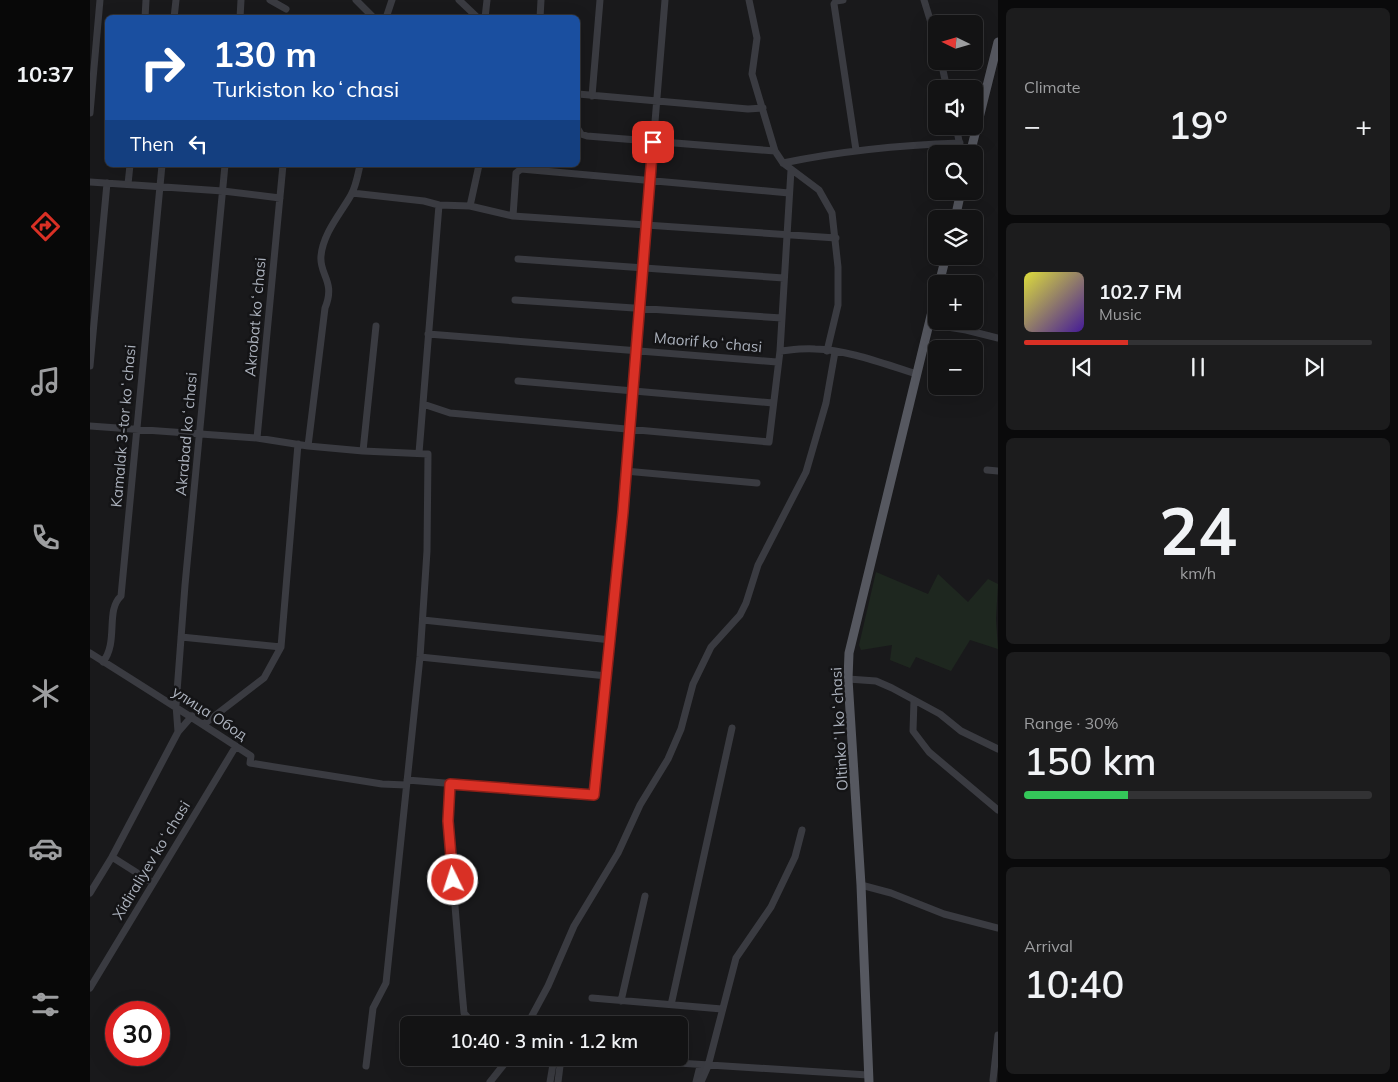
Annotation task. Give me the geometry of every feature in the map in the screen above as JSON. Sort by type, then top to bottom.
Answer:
[{"type":"main road","points":[[972,145],[998,42]]},
{"type":"main road","name":"Oltinkoʻl koʻchasi","points":[[868,1079],[861,885],[848,679],[849,654],[928,328]]},
{"type":"street","points":[[90,113],[100,0]]},
{"type":"street","points":[[144,15],[146,0]]},
{"type":"street","points":[[174,15],[176,0]]},
{"type":"street","points":[[240,15],[241,0]]},
{"type":"street","points":[[270,0],[286,10]]},
{"type":"street","points":[[356,0],[371,15]]},
{"type":"street","points":[[387,15],[392,0]]},
{"type":"street","points":[[459,0],[475,15]]},
{"type":"street","points":[[485,15],[487,0]]},
{"type":"street","points":[[540,15],[541,0]]},
{"type":"street","points":[[592,96],[600,0]]},
{"type":"street","name":"Maorif koʻchasi","points":[[450,784],[594,795],[611,640],[644,267],[665,0]]},
{"type":"street","points":[[532,1016],[548,986],[574,926],[618,853],[640,805],[668,759],[681,729],[694,684],[711,647],[740,615],[746,603],[758,565],[806,472],[826,403],[838,305],[836,238],[832,213],[819,190],[782,163],[775,151],[752,74],[756,38],[749,0]]},
{"type":"street","points":[[843,0],[836,1],[834,4],[856,150]]},
{"type":"street","points":[[924,0],[929,15]]},
{"type":"street","points":[[580,94],[748,109],[763,108]]},
{"type":"street","points":[[580,131],[587,136],[775,151]]},
{"type":"street","points":[[782,163],[856,150],[914,145],[960,144],[958,135]]},
{"type":"street","points":[[128,184],[130,167]]},
{"type":"street","name":"Kamalak 3-tor koʻchasi","points":[[103,662],[110,652],[114,605],[121,596],[162,167]]},
{"type":"street","name":"Akrabad koʻchasi","points":[[178,732],[176,705],[181,637],[225,167]]},
{"type":"street","name":"Akrobat koʻchasi","points":[[257,438],[283,167]]},
{"type":"street","points":[[470,206],[479,167]]},
{"type":"street","points":[[308,446],[325,308],[330,297],[329,285],[321,257],[334,220],[352,194],[359,168]]},
{"type":"street","points":[[513,216],[518,170],[789,193]]},
{"type":"street","points":[[423,404],[450,413],[769,442],[777,362],[780,351],[790,170]]},
{"type":"street","points":[[90,182],[223,191],[280,198]]},
{"type":"street","points":[[90,366],[108,183]]},
{"type":"street","points":[[352,194],[424,201],[439,205],[470,206],[513,216],[786,233],[836,238]]},
{"type":"street","points":[[419,453],[439,205]]},
{"type":"street","points":[[518,259],[784,278]]},
{"type":"street","points":[[515,300],[782,318]]},
{"type":"street","points":[[363,451],[376,326]]},
{"type":"street","points":[[968,330],[998,338]]},
{"type":"street","points":[[428,334],[636,349]]},
{"type":"street","name":"Maorif koʻchasi","points":[[636,349],[777,362]]},
{"type":"street","points":[[780,351],[814,349],[831,351],[876,361],[916,374]]},
{"type":"street","points":[[518,381],[773,403]]},
{"type":"street","points":[[90,426],[136,431],[257,438],[308,446],[363,451],[428,454],[427,551],[420,656],[386,983],[373,1008],[366,1066]]},
{"type":"street","points":[[204,724],[264,678],[281,647],[298,444]]},
{"type":"street","points":[[987,470],[998,471]]},
{"type":"street","points":[[626,471],[758,483]]},
{"type":"street","points":[[423,620],[611,640]]},
{"type":"street","points":[[181,637],[281,647]]},
{"type":"street","name":"улица Обод","points":[[90,653],[176,705],[252,756],[250,763],[382,784],[406,783]]},
{"type":"street","points":[[420,656],[607,676]]},
{"type":"street","points":[[848,679],[876,681],[940,714],[961,731],[998,749]]},
{"type":"street","points":[[914,700],[913,731],[929,752],[998,810]]},
{"type":"street","points":[[90,893],[112,857],[178,732],[192,716]]},
{"type":"street","points":[[671,1005],[732,728]]},
{"type":"street","name":"Xidiraliyev koʻchasi","points":[[90,988],[236,746]]},
{"type":"street","points":[[406,783],[450,784],[448,821],[464,1014],[466,1016]]},
{"type":"street","points":[[701,1082],[708,1066],[736,958],[771,907],[795,858],[802,830]]},
{"type":"street","points":[[112,857],[153,883]]},
{"type":"street","points":[[861,885],[891,893],[944,914],[998,928]]},
{"type":"street","points":[[621,1001],[645,896]]},
{"type":"street","points":[[592,998],[722,1009]]},
{"type":"street","points":[[993,1080],[998,1035]]},
{"type":"street","points":[[688,1065],[868,1079]]},
{"type":"street","points":[[490,1082],[503,1066]]},
{"type":"street","points":[[550,1082],[553,1066]]},
{"type":"street","points":[[558,1082],[560,1066]]},
{"type":"street","points":[[696,1082],[700,1066]]},
{"type":"shaded area","points":[[876,572],[928,594],[938,574],[968,602],[988,579],[998,584],[996,619],[998,649],[970,640],[951,671],[916,657],[910,668],[890,660],[892,645],[861,650],[859,645]]},
{"type":"route","points":[[453,880],[448,821],[450,784],[594,795],[623,512],[653,142]]}]
